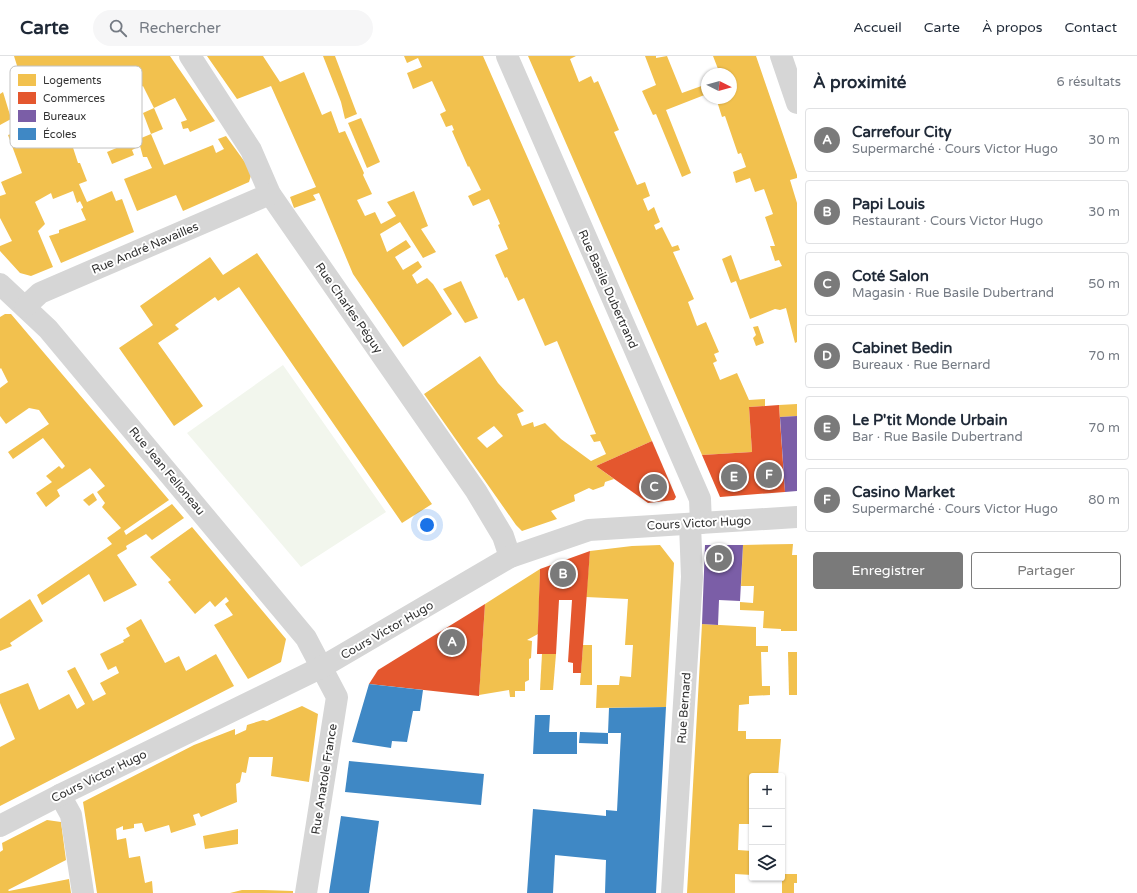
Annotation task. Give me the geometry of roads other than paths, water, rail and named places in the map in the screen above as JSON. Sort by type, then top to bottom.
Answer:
[{"type":"street","name":"Rue Charles Péguy","points":[[190,56],[250,150],[270,194],[476,491],[503,536],[510,557]]},
{"type":"street","name":"Rue Basile Dubertrand","points":[[507,56],[700,500],[696,524]]},
{"type":"street","points":[[781,56],[797,103]]},
{"type":"street","name":"Rue André Navailles","points":[[9,298],[40,293],[270,194]]},
{"type":"street","name":"Rue Jean Felloneau","points":[[9,298],[48,329],[306,638],[322,667]]},
{"type":"street","name":"Cours Victor Hugo","points":[[0,826],[60,794],[322,667],[510,557],[589,530],[797,517]]},
{"type":"street","name":"Rue Bernard","points":[[672,893],[696,524]]},
{"type":"street","name":"Rue Anatole France","points":[[306,893],[337,696],[322,667]]},
{"type":"street","points":[[60,794],[71,814],[83,893]]},
{"type":"place","name":"Casino Market","points":[[769,475]]},
{"type":"place","name":"Le P'tit Monde Urbain","points":[[734,477]]},
{"type":"place","name":"Coté Salon","points":[[654,487]]},
{"type":"place","name":"Cabinet Bedin","points":[[719,558]]},
{"type":"place","name":"Papi Louis","points":[[563,574]]},
{"type":"place","name":"Carrefour City","points":[[452,642]]}]
